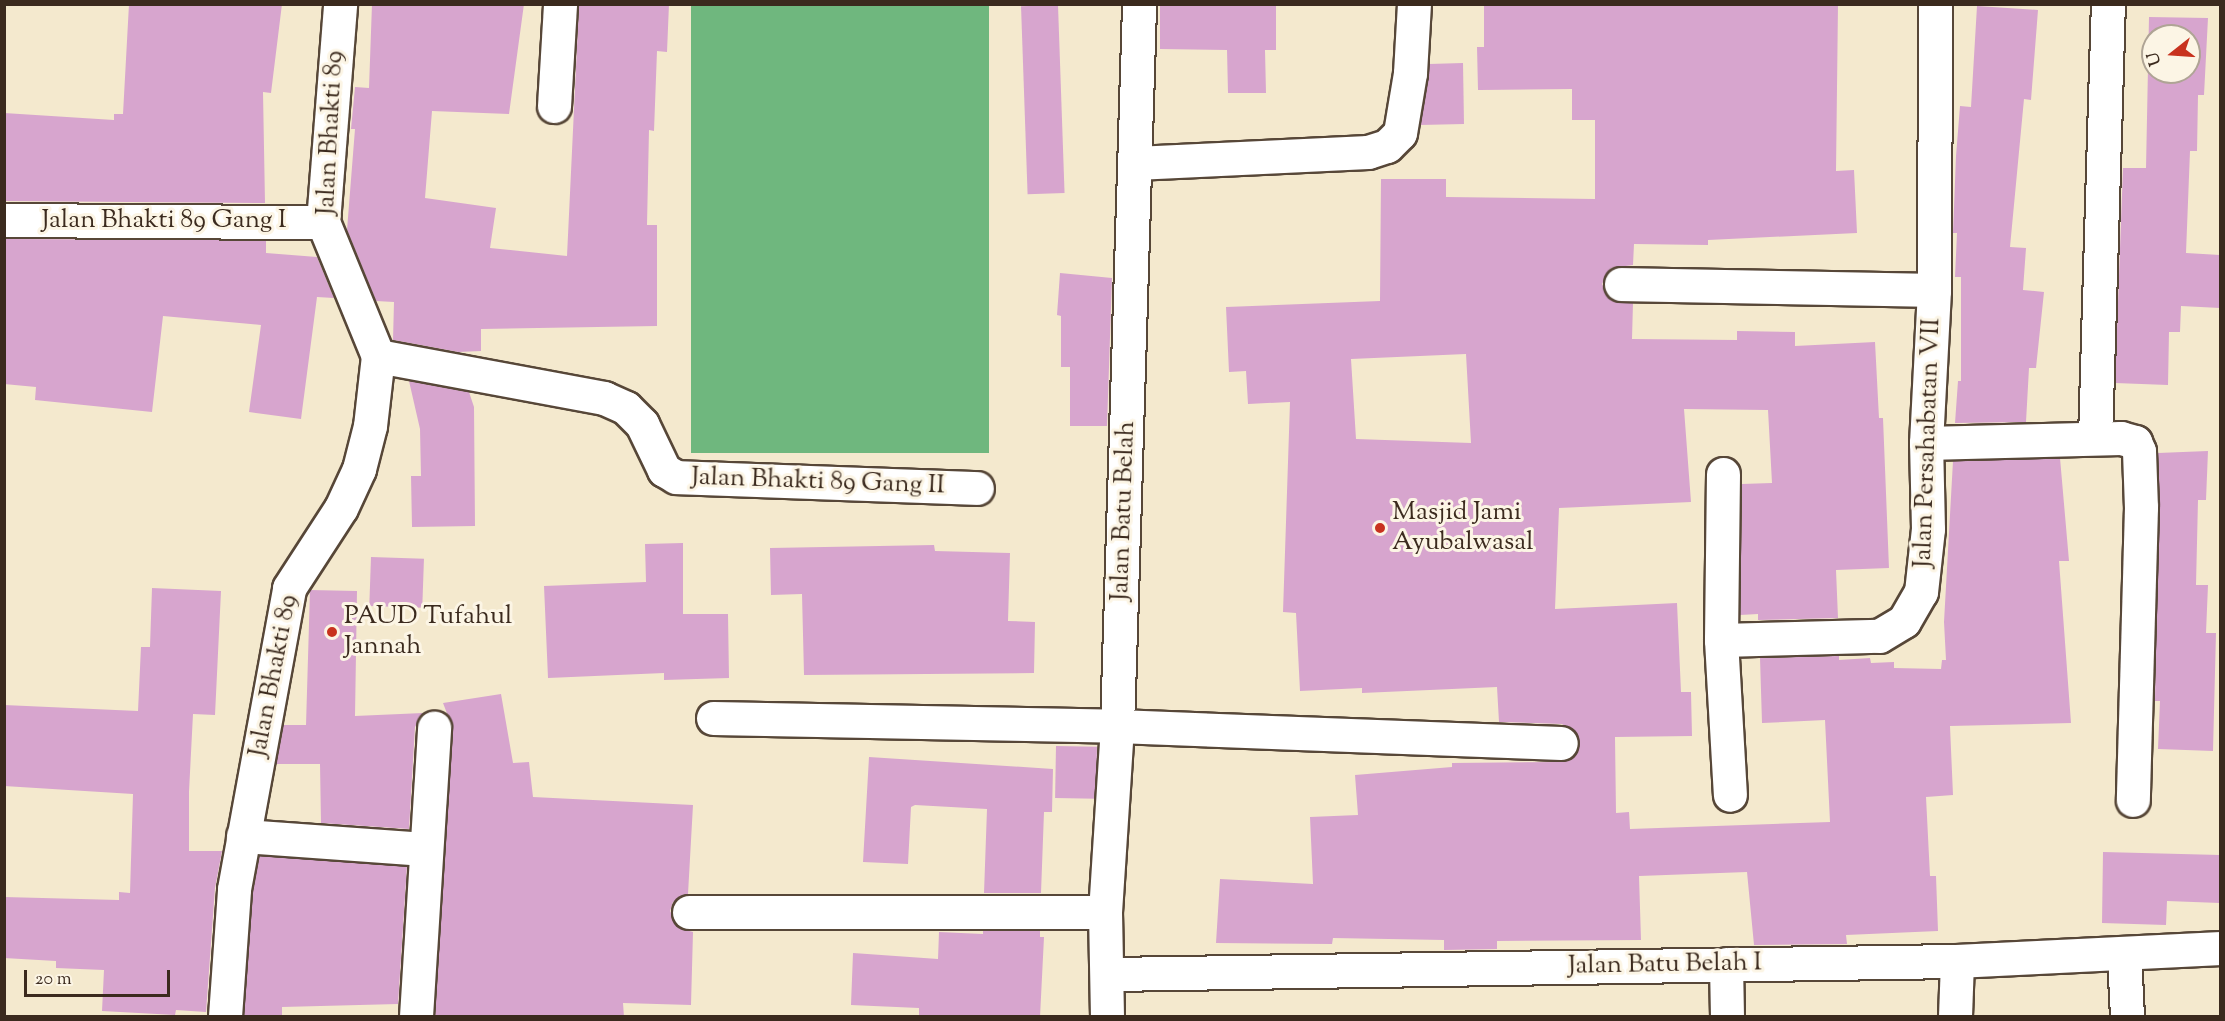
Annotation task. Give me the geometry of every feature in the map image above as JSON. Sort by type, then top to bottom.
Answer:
[{"type":"street","name":"Jalan Bhakti 89","points":[[225,1017],[234,889],[289,588],[341,508],[359,469],[370,426],[378,356],[323,222],[340,4]]},
{"type":"street","points":[[554,106],[560,4]]},
{"type":"street","name":"Jalan Batu Belah","points":[[1107,1017],[1109,974],[1105,912],[1117,726],[1139,4]]},
{"type":"street","points":[[1135,163],[1368,152],[1387,146],[1400,134],[1410,73],[1414,4]]},
{"type":"street","name":"Jalan Persahabatan VII","points":[[1721,640],[1879,636],[1904,621],[1921,592],[1928,529],[1926,443],[1934,290],[1935,4]]},
{"type":"street","points":[[2095,438],[2108,4]]},
{"type":"street","name":"Jalan Bhakti 89 Gang I","points":[[4,220],[323,222]]},
{"type":"street","name":"Jalan Persahabatan VII","points":[[1622,284],[1934,290]]},
{"type":"street","name":"Jalan Bhakti 89 Gang II","points":[[378,356],[604,398],[626,408],[642,424],[664,470],[676,477],[977,488]]},
{"type":"street","points":[[1926,443],[2095,438],[2129,440],[2139,451],[2133,800]]},
{"type":"street","points":[[1723,474],[1721,640],[1730,795]]},
{"type":"street","points":[[713,718],[1117,726],[1562,743]]},
{"type":"street","points":[[416,1017],[434,728]]},
{"type":"street","points":[[243,836],[426,849]]},
{"type":"street","points":[[689,912],[1105,912]]},
{"type":"street","name":"Jalan Batu Belah I","points":[[1109,974],[1957,961],[2124,955],[2220,948]]},
{"type":"street","points":[[2124,955],[2127,1017]]},
{"type":"street","points":[[1955,1017],[1957,961]]},
{"type":"street","points":[[1726,964],[1727,1010]]},
{"type":"green space","points":[[691,5],[989,5],[989,453],[691,453]]},
{"type":"building","points":[[129,4],[282,4],[271,93],[263,92],[265,203],[4,201],[4,113],[114,120],[114,114],[123,114]]},
{"type":"building","points":[[372,4],[524,4],[509,114],[432,111],[425,198],[496,208],[490,248],[567,256],[579,4],[669,4],[667,52],[657,51],[654,131],[649,130],[647,225],[657,225],[657,326],[481,329],[481,351],[458,352],[393,340],[394,302],[376,301],[347,230],[355,129],[351,129],[355,87],[369,88]]},
{"type":"building","points":[[1160,4],[1276,4],[1276,50],[1265,50],[1266,93],[1228,93],[1227,50],[1160,49]]},
{"type":"building","points":[[1484,4],[1838,4],[1836,171],[1854,170],[1857,233],[1708,240],[1708,245],[1634,244],[1633,265],[1611,268],[1602,284],[1611,300],[1633,303],[1632,339],[1737,340],[1737,331],[1795,332],[1795,346],[1875,342],[1879,418],[1883,418],[1889,568],[1836,570],[1838,618],[1758,620],[1758,614],[1740,615],[1742,484],[1772,483],[1768,410],[1684,409],[1691,502],[1559,508],[1555,609],[1677,603],[1681,692],[1691,692],[1692,736],[1615,737],[1616,813],[1629,812],[1630,829],[1830,822],[1825,720],[1762,723],[1760,658],[1839,656],[1839,660],[1870,658],[1871,663],[1894,662],[1894,668],[1941,669],[1942,660],[1946,660],[1944,622],[1953,461],[2060,458],[2069,561],[2059,561],[2071,723],[1950,726],[1953,795],[1926,797],[1930,876],[1936,876],[1938,931],[1846,935],[1847,944],[1754,945],[1747,872],[1639,876],[1641,940],[1497,941],[1497,949],[1444,950],[1444,940],[1333,938],[1332,944],[1216,943],[1220,879],[1313,884],[1310,817],[1358,815],[1355,775],[1452,767],[1452,763],[1561,762],[1570,759],[1580,744],[1577,734],[1562,724],[1499,722],[1497,687],[1362,693],[1362,688],[1300,691],[1296,613],[1283,612],[1290,402],[1248,404],[1246,371],[1229,372],[1226,307],[1380,301],[1381,179],[1446,179],[1446,197],[1595,199],[1595,120],[1572,120],[1572,89],[1478,90],[1477,47],[1484,47]],"holes":[[[1466,354],[1471,443],[1356,439],[1351,359]]]},
{"type":"building","points":[[1058,5],[1065,193],[1028,194],[1021,6]]},
{"type":"building","points":[[1977,6],[2038,10],[2031,100],[2024,99],[2010,247],[2026,248],[2023,290],[2044,292],[2036,368],[2029,368],[2026,422],[1955,423],[1958,381],[1961,381],[1961,277],[1955,277],[1957,233],[1953,233],[1956,156],[1960,106],[1971,107]]},
{"type":"building","points":[[2149,17],[2208,18],[2204,95],[2198,95],[2197,151],[2190,151],[2186,253],[2220,255],[2220,308],[2181,306],[2180,332],[2169,332],[2168,385],[2115,383],[2123,168],[2146,168],[2148,84],[2201,84],[2201,24],[2149,24]]},
{"type":"building","points":[[1463,63],[1464,124],[1420,125],[1429,64]]},
{"type":"building","points":[[4,239],[266,240],[266,253],[317,257],[334,298],[317,297],[301,419],[249,412],[261,325],[163,316],[152,412],[35,400],[36,387],[4,384]]},
{"type":"building","points":[[1060,273],[1112,278],[1107,426],[1070,426],[1070,367],[1061,367],[1061,316],[1057,315]]},
{"type":"building","points":[[409,381],[469,392],[474,407],[475,526],[412,527],[411,476],[421,476],[420,429]]},
{"type":"building","points":[[2208,451],[2206,500],[2198,500],[2196,585],[2208,585],[2206,633],[2216,633],[2213,751],[2158,749],[2160,701],[2155,701],[2158,453]]},
{"type":"building","points":[[683,543],[683,614],[728,614],[729,678],[664,680],[664,673],[548,678],[544,586],[646,582],[645,544]]},
{"type":"building","points":[[934,545],[935,551],[1010,553],[1008,621],[1035,622],[1034,673],[804,675],[802,594],[771,595],[770,548]]},
{"type":"building","points":[[371,557],[424,559],[422,608],[369,606]]},
{"type":"building","points":[[152,588],[221,591],[215,715],[193,714],[189,792],[189,851],[222,851],[215,888],[206,1012],[176,1010],[175,1015],[102,1011],[104,970],[56,968],[56,961],[4,958],[4,897],[119,900],[119,892],[130,893],[133,794],[4,786],[4,705],[138,711],[141,647],[150,647]]},
{"type":"building","points":[[310,590],[357,591],[355,716],[423,713],[415,727],[409,829],[321,823],[320,764],[276,764],[283,725],[306,725]]},
{"type":"building","points":[[501,694],[513,763],[529,762],[533,797],[693,805],[688,894],[673,902],[670,911],[679,928],[693,932],[691,1005],[623,1003],[624,1017],[435,1017],[453,729],[443,703]]},
{"type":"building","points":[[1056,746],[1097,747],[1096,799],[1055,798]]},
{"type":"building","points":[[869,757],[1053,769],[1052,812],[1044,812],[1041,893],[984,893],[987,809],[915,805],[911,807],[908,864],[863,862]]},
{"type":"building","points":[[2103,852],[2220,855],[2220,903],[2167,901],[2166,925],[2102,923]]},
{"type":"building","points":[[259,856],[407,866],[398,1004],[282,1007],[282,1017],[244,1015],[253,891]]},
{"type":"building","points":[[983,931],[1040,931],[1040,937],[1044,937],[1040,1017],[919,1017],[919,1008],[851,1005],[853,953],[938,959],[939,932],[983,934]]},
{"type":"place","name":"Masjid Jami Ayubalwasal","points":[[1380,528]]},
{"type":"place","name":"PAUD Tufahul Jannah","points":[[332,632]]}]
